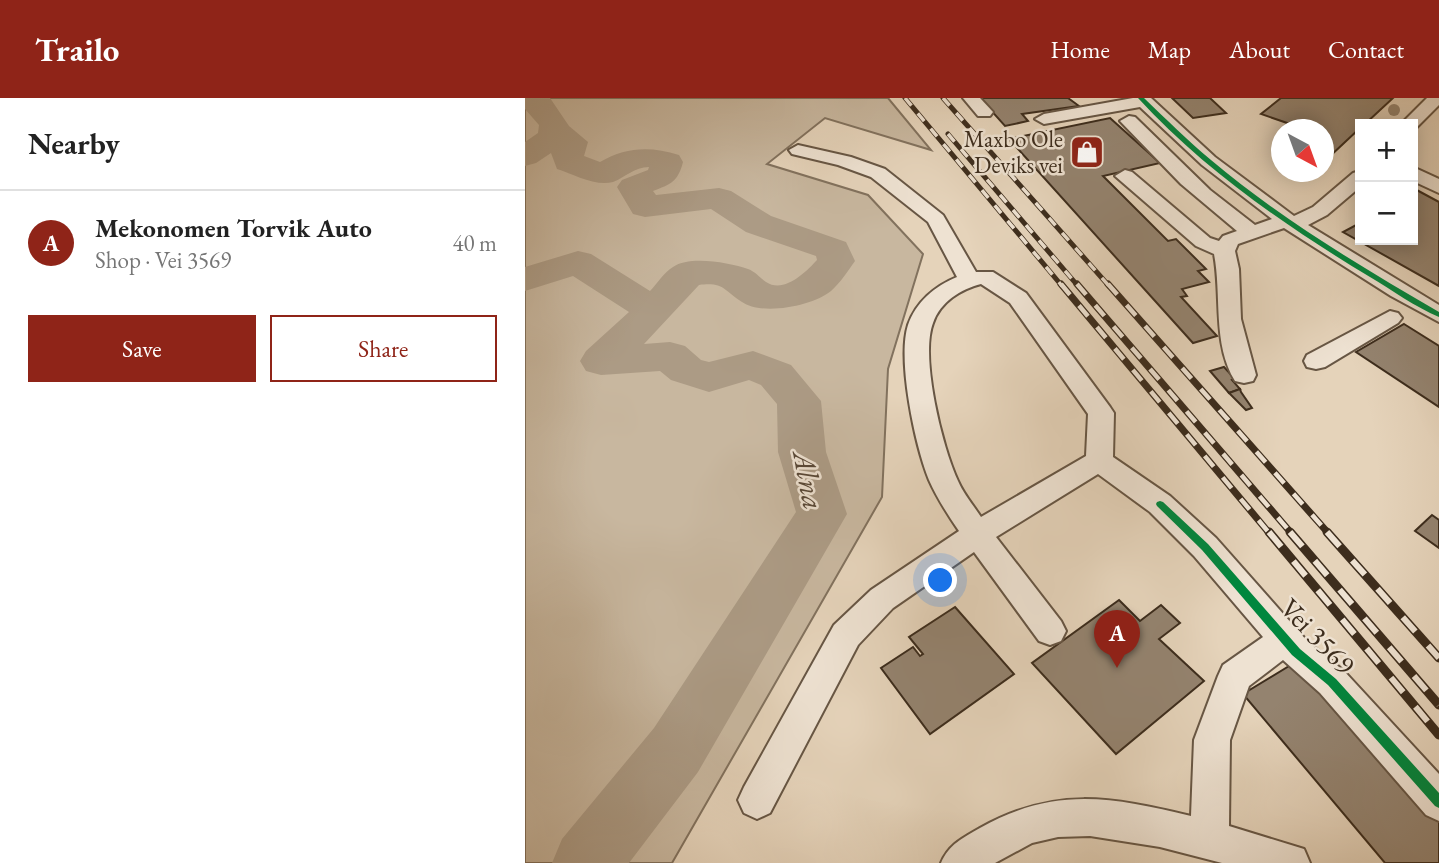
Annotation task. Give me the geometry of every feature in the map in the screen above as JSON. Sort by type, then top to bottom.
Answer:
[{"type":"street","points":[[971,98],[984,112]]},
{"type":"street","points":[[1084,98],[1100,108]]},
{"type":"street","points":[[1415,119],[1437,98]]},
{"type":"street","points":[[1044,119],[1143,100],[1218,170],[1289,223],[1439,315]]},
{"type":"street","points":[[1129,121],[1181,174],[1228,216],[1252,232]]},
{"type":"street","points":[[798,150],[844,161],[878,173],[936,219],[969,279]]},
{"type":"street","points":[[1125,176],[1203,242],[1224,251]]},
{"type":"street","points":[[1418,176],[1439,187]]},
{"type":"street","points":[[1244,375],[1230,319],[1228,268],[1224,251],[1230,240],[1320,211],[1355,181]]},
{"type":"street","points":[[757,800],[846,635],[883,599],[980,534],[1099,461],[1101,413],[1041,327],[1018,298],[985,277],[969,279],[938,296],[919,327],[919,363],[929,437],[948,490],[980,534],[1050,632]]},
{"type":"street","points":[[1316,361],[1390,318]]},
{"type":"street","name":"Vei 3569","points":[[1099,461],[1160,504],[1205,547],[1296,652],[1332,682],[1439,802]]},
{"type":"street","points":[[1209,842],[1212,740],[1235,676],[1286,639]]},
{"type":"street","points":[[961,863],[1031,824],[1084,818],[1147,826],[1290,863]]},
{"type":"shaded area","points":[[525,98],[888,98],[931,150],[825,118],[767,164],[868,195],[923,254],[888,369],[882,497],[672,863],[525,863]]},
{"type":"building","points":[[980,98],[1068,98],[1079,106],[1022,114],[1028,121],[1005,126]]},
{"type":"building","points":[[1172,98],[1210,98],[1226,113],[1193,118]]},
{"type":"building","points":[[1281,98],[1393,98],[1370,119],[1355,119],[1355,133],[1334,152],[1334,119],[1276,119],[1261,114]]},
{"type":"building","points":[[1110,118],[1160,163],[1103,176],[1168,241],[1176,239],[1206,269],[1198,271],[1209,282],[1182,289],[1187,296],[1181,297],[1217,336],[1193,343],[1009,139]]},
{"type":"building","points":[[1418,191],[1439,202],[1439,286],[1366,245],[1418,245]]},
{"type":"building","points":[[1355,226],[1355,239],[1343,232]]},
{"type":"building","points":[[1404,324],[1439,346],[1439,407],[1356,352]]},
{"type":"building","points":[[1224,367],[1240,389],[1229,393],[1210,371]]},
{"type":"building","points":[[1240,389],[1252,408],[1246,410],[1229,393]]},
{"type":"building","points":[[1432,515],[1439,520],[1439,548],[1415,531]]},
{"type":"building","points":[[1119,600],[1140,621],[1161,605],[1180,623],[1159,639],[1204,681],[1116,754],[1032,663]]},
{"type":"building","points":[[955,607],[1014,674],[930,734],[881,668],[913,647],[920,656],[923,654],[909,637]]},
{"type":"building","points":[[1299,660],[1439,814],[1439,863],[1385,863],[1243,694]]},
{"type":"waterway","name":"Alna","points":[[535,98],[538,106],[554,124],[554,129]]},
{"type":"waterway","name":"Alna","points":[[525,156],[553,137],[554,129]]},
{"type":"waterway","name":"Alna","points":[[554,129],[572,142],[567,153],[569,162],[604,174],[619,164],[642,157],[667,162],[663,176],[634,187],[645,207],[719,198],[731,209],[759,224],[833,250],[836,261],[817,283],[799,293],[776,297],[757,295],[738,278],[711,272],[687,274],[654,311]]},
{"type":"waterway","name":"Alna","points":[[525,279],[578,262],[654,311]]},
{"type":"waterway","name":"Alna","points":[[586,863],[676,750],[822,514],[802,452],[799,401],[776,375],[753,365],[709,377],[686,370],[670,356],[601,361],[654,311]]},
{"type":"railway","points":[[905,98],[1062,286]]},
{"type":"railway","points":[[943,98],[1109,286]]},
{"type":"railway","points":[[948,134],[1078,286]]},
{"type":"railway","points":[[1061,284],[1270,534]]},
{"type":"railway","points":[[1077,284],[1292,534]]},
{"type":"railway","points":[[1108,284],[1329,534]]},
{"type":"railway","points":[[1269,532],[1439,735]]},
{"type":"railway","points":[[1290,532],[1439,705]]},
{"type":"railway","points":[[1327,532],[1439,658]]},
{"type":"cycle path","points":[[1141,98],[1209,161],[1282,217],[1359,268],[1439,315]]},
{"type":"cycle path","points":[[1160,504],[1205,547],[1296,652],[1332,682],[1439,802]]},
{"type":"place","name":"Maxbo Ole Deviks vei","points":[[1087,152]]},
{"type":"place","name":"Mekonomen Torvik Auto","points":[[1117,668]]}]
